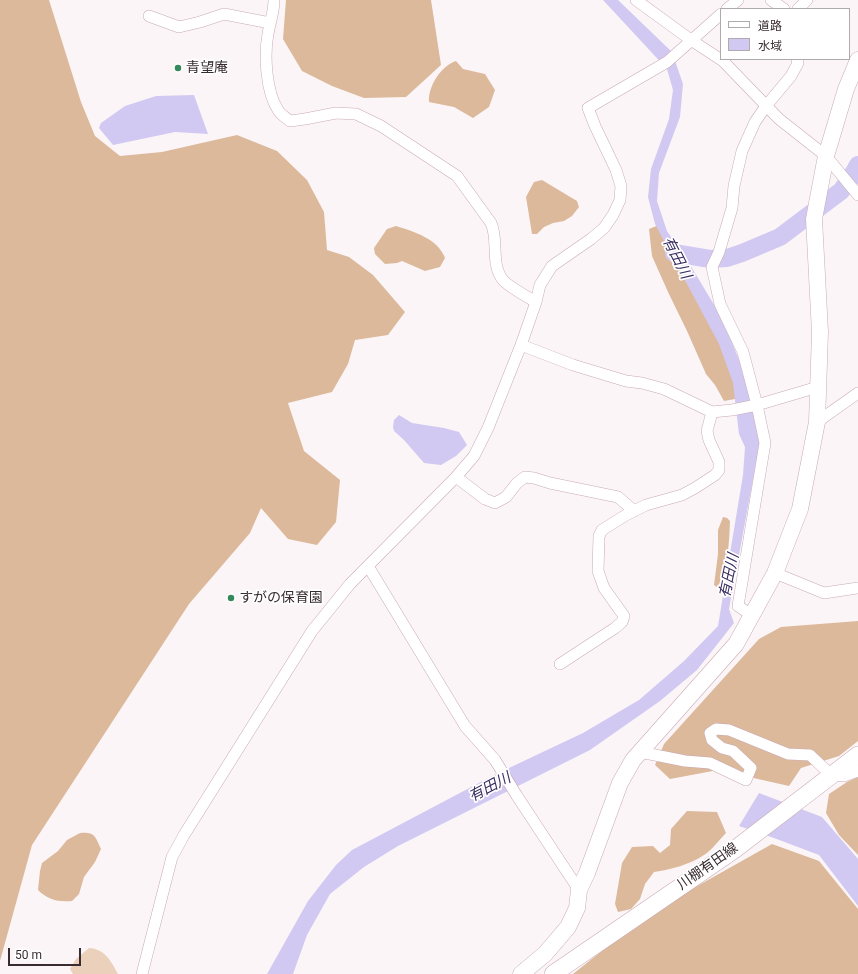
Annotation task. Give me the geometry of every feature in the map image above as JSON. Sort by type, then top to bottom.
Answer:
[{"type":"main road","name":"川棚有田線","points":[[554,974],[734,850],[858,755]]},
{"type":"street","points":[[274,0],[274,10],[268,34],[265,61],[271,96],[278,111],[290,121],[305,120],[336,113],[356,114],[381,126],[457,176],[491,223],[495,235],[496,266],[503,280],[536,302]]},
{"type":"street","points":[[636,0],[720,59]]},
{"type":"street","points":[[728,8],[738,0]]},
{"type":"street","points":[[771,0],[783,8]]},
{"type":"street","points":[[799,8],[808,0]]},
{"type":"street","points":[[149,16],[179,27],[224,14],[270,23]]},
{"type":"street","points":[[142,974],[172,857],[184,835],[312,631],[350,584],[456,477],[474,456],[481,444],[521,345],[536,302],[540,285],[552,266],[591,239],[604,228],[613,215],[620,200],[620,186],[616,170],[588,108],[667,62],[720,15]]},
{"type":"street","points":[[721,60],[779,119],[826,156],[852,188]]},
{"type":"street","points":[[753,616],[738,606],[765,443],[743,352],[720,304],[712,267],[732,208],[734,186],[742,151],[756,122],[766,106],[791,76],[798,63],[798,60]]},
{"type":"street","points":[[521,974],[545,954],[568,927],[577,908],[579,890],[587,873],[620,783],[633,760],[726,658],[736,644],[753,616],[775,573],[800,509],[817,422],[820,332],[814,219],[826,156],[855,63]]},
{"type":"street","points":[[521,345],[573,365],[626,381],[642,383],[664,389],[712,412],[757,405],[818,387]]},
{"type":"street","points":[[817,422],[858,393]]},
{"type":"street","points":[[560,664],[615,628],[622,622],[624,616],[604,588],[598,571],[599,536],[602,530],[646,505],[682,495],[715,475],[719,470],[719,462],[709,440],[707,431],[712,412]]},
{"type":"street","points":[[456,477],[484,499],[495,503],[506,497],[517,483],[525,477],[618,498],[634,511]]},
{"type":"street","points":[[368,566],[465,726],[495,760],[579,890]]},
{"type":"street","points":[[775,573],[824,593],[858,588]]},
{"type":"street","points":[[640,752],[685,761],[710,763],[746,780],[751,768],[733,751],[722,748],[712,740],[710,732],[716,729],[729,730],[788,754],[810,755],[826,779],[844,776],[858,770]]},
{"type":"shaded area","points":[[0,0],[49,0],[81,102],[95,136],[120,156],[162,152],[237,135],[277,151],[307,180],[324,212],[327,250],[349,257],[373,275],[405,312],[388,335],[355,340],[348,364],[332,392],[288,403],[304,451],[340,480],[336,522],[317,545],[288,539],[261,508],[250,533],[189,604],[32,845],[0,961]]},
{"type":"shaded area","points":[[286,0],[431,0],[441,65],[406,97],[364,98],[332,86],[302,71],[283,39]]},
{"type":"shaded area","points":[[456,61],[463,69],[485,74],[495,90],[489,107],[473,118],[454,107],[429,102],[429,96],[436,77],[445,67]]},
{"type":"shaded area","points":[[542,180],[577,201],[579,207],[572,216],[564,221],[553,223],[544,227],[537,234],[532,234],[526,197],[534,182]]},
{"type":"shaded area","points":[[659,225],[715,328],[735,380],[735,399],[724,401],[715,385],[706,374],[652,256],[649,229]]},
{"type":"shaded area","points":[[396,226],[425,237],[437,246],[442,251],[445,258],[440,267],[425,271],[402,261],[385,264],[375,254],[374,248],[387,229]]},
{"type":"shaded area","points":[[723,517],[730,521],[729,539],[726,563],[718,588],[714,585],[718,554],[718,530]]},
{"type":"shaded area","points":[[858,621],[858,741],[839,756],[801,768],[789,786],[718,770],[670,779],[655,765],[664,744],[759,639],[781,627]]},
{"type":"shaded area","points":[[858,777],[858,855],[839,835],[826,813],[829,794],[847,782]]},
{"type":"shaded area","points":[[687,811],[717,812],[726,833],[710,850],[699,858],[680,866],[654,872],[645,884],[640,899],[631,909],[618,912],[615,904],[622,863],[632,847],[653,846],[660,853],[670,845],[671,829]]},
{"type":"shaded area","points":[[80,833],[92,834],[97,841],[101,849],[95,862],[84,877],[79,894],[72,901],[58,901],[49,898],[38,890],[42,863],[58,851],[67,840]]},
{"type":"shaded area","points":[[772,844],[819,861],[858,909],[858,974],[573,974],[608,946],[676,898]]},
{"type":"shaded area","points":[[89,948],[95,949],[107,956],[118,974],[73,974],[70,969],[76,959]]},
{"type":"water","name":"有田川","points":[[603,0],[618,0],[672,52],[683,84],[680,117],[659,173],[657,201],[667,231],[692,268],[722,318],[750,387],[761,436],[729,609],[734,623],[697,670],[660,701],[590,750],[398,846],[364,867],[330,894],[307,935],[293,974],[267,974],[308,901],[336,865],[352,850],[492,776],[583,733],[639,700],[684,661],[718,626],[743,475],[745,447],[739,434],[733,383],[719,344],[655,224],[648,197],[651,169],[669,119],[673,90],[667,69]]},
{"type":"water","points":[[194,95],[208,134],[175,132],[113,145],[99,128],[101,123],[125,106],[156,96]]},
{"type":"water","points":[[399,415],[412,423],[459,432],[467,445],[456,456],[441,465],[424,463],[394,431],[394,420]]},
{"type":"water","points":[[759,793],[822,817],[858,859],[858,906],[819,855],[739,826]]},
{"type":"waterway","points":[[674,253],[710,259],[727,258],[780,237],[841,191],[858,165]]},
{"type":"place","name":"青望庵","points":[[178,68]]},
{"type":"place","name":"すがの保育園","points":[[231,598]]}]
